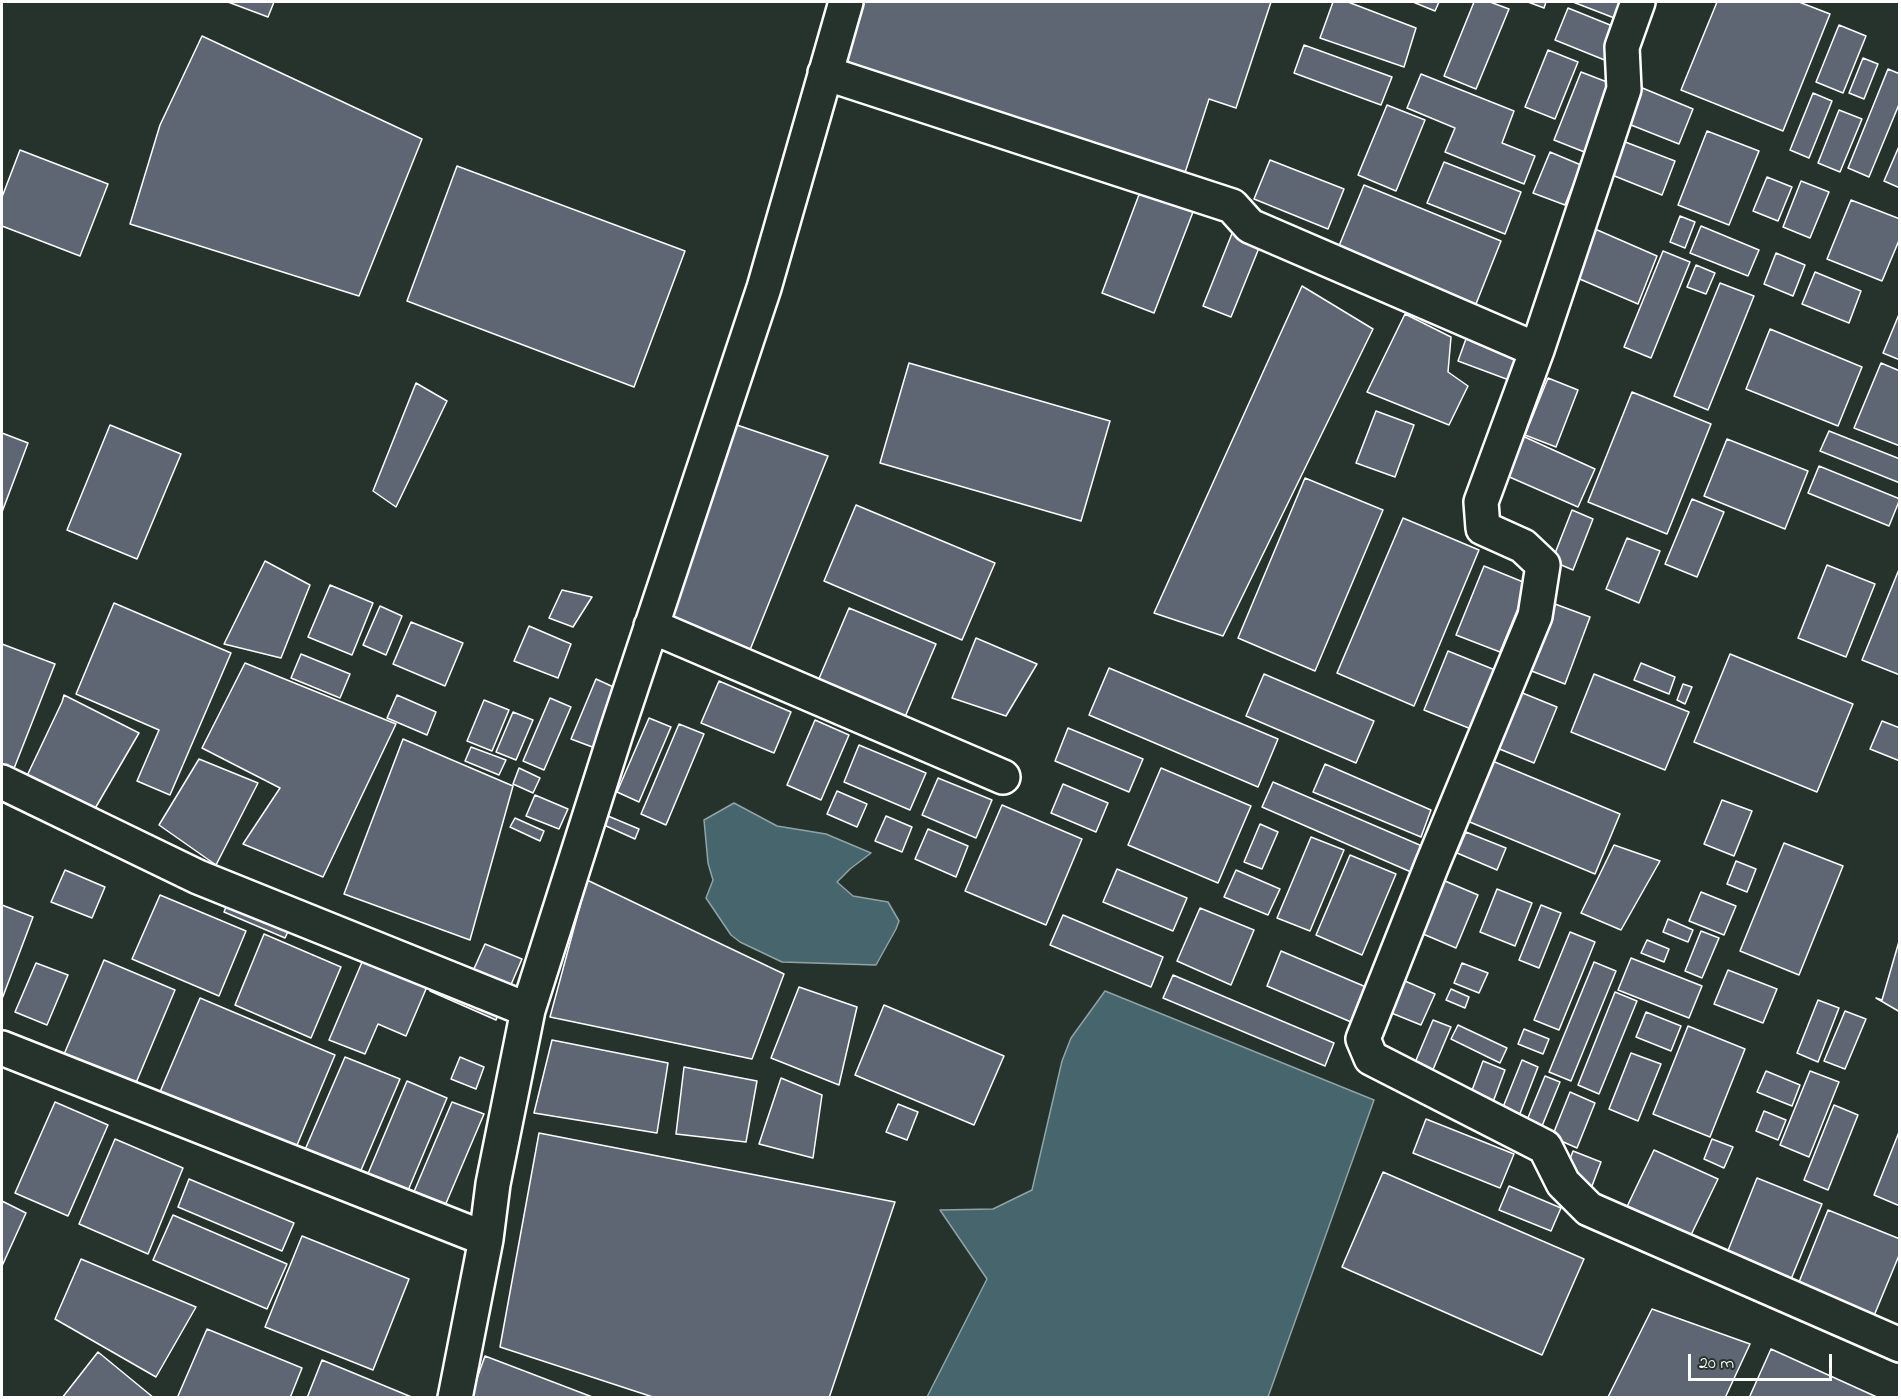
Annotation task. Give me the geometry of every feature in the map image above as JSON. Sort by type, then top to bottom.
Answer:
[{"type":"street","points":[[455,1398],[486,1239],[493,1185],[528,1010],[651,626],[764,288],[846,2]]},
{"type":"street","points":[[1638,2],[1622,47],[1624,89],[1537,350],[1481,502],[1483,528],[1523,546],[1543,566],[1535,616],[1363,1039],[1371,1058],[1545,1147],[1563,1183],[1589,1209],[1899,1345]]},
{"type":"street","points":[[825,73],[1232,206],[1251,226],[1537,350]]},
{"type":"street","points":[[651,626],[1003,777]]},
{"type":"street","points":[[2,782],[198,877],[528,1010]]},
{"type":"street","points":[[2,1048],[486,1239]]},
{"type":"water","points":[[734,803],[777,826],[826,834],[871,853],[837,882],[853,896],[888,902],[899,921],[876,965],[782,962],[740,942],[731,935],[706,898],[713,880],[708,863],[704,820]]},
{"type":"water","points":[[1105,991],[1374,1100],[1268,1397],[927,1397],[987,1279],[940,1210],[993,1209],[1032,1190],[1062,1061],[1071,1038]]},
{"type":"building","points":[[228,2],[274,2],[268,17]]},
{"type":"building","points":[[859,2],[1271,2],[1236,108],[1209,99],[1182,182],[837,68]]},
{"type":"building","points":[[1333,2],[1348,2],[1416,28],[1404,67],[1320,38]]},
{"type":"building","points":[[1413,2],[1439,2],[1435,11]]},
{"type":"building","points":[[1474,2],[1490,2],[1509,9],[1476,89],[1444,76]]},
{"type":"building","points":[[1528,2],[1546,2],[1544,8]]},
{"type":"building","points":[[1573,2],[1630,2],[1622,21]]},
{"type":"building","points":[[1717,2],[1799,2],[1830,14],[1783,131],[1681,90]]},
{"type":"building","points":[[1568,8],[1625,31],[1612,63],[1555,40]]},
{"type":"building","points":[[1839,25],[1866,36],[1843,93],[1816,82]]},
{"type":"building","points":[[202,36],[422,139],[359,296],[130,224],[160,125]]},
{"type":"building","points":[[1304,45],[1392,77],[1381,105],[1294,73]]},
{"type":"building","points":[[1548,50],[1578,62],[1555,119],[1525,107]]},
{"type":"building","points":[[1863,58],[1878,64],[1864,99],[1849,93]]},
{"type":"building","points":[[1888,69],[1900,74],[1900,102],[1869,177],[1848,168]]},
{"type":"building","points":[[1581,72],[1620,87],[1592,155],[1554,140]]},
{"type":"building","points":[[1421,74],[1514,111],[1502,143],[1535,156],[1524,184],[1445,152],[1455,128],[1407,108]]},
{"type":"building","points":[[1640,87],[1693,109],[1679,144],[1626,123]]},
{"type":"building","points":[[1813,93],[1832,101],[1809,158],[1790,150]]},
{"type":"building","points":[[1387,105],[1425,120],[1396,191],[1358,175]]},
{"type":"building","points":[[1839,110],[1862,119],[1840,172],[1818,163]]},
{"type":"building","points":[[1707,131],[1759,151],[1729,225],[1678,205]]},
{"type":"building","points":[[1620,140],[1675,161],[1662,195],[1607,173]]},
{"type":"building","points":[[1900,144],[1900,188],[1884,181]]},
{"type":"building","points":[[20,150],[108,184],[80,256],[2,226],[2,197]]},
{"type":"building","points":[[1550,152],[1581,165],[1565,205],[1533,193]]},
{"type":"building","points":[[1270,160],[1344,189],[1328,229],[1254,199]]},
{"type":"building","points":[[1444,162],[1521,192],[1505,234],[1427,203]]},
{"type":"building","points":[[457,166],[685,251],[634,387],[407,301]]},
{"type":"building","points":[[1767,177],[1792,187],[1778,221],[1753,211]]},
{"type":"building","points":[[1801,181],[1829,192],[1810,238],[1783,227]]},
{"type":"building","points":[[1364,185],[1501,241],[1472,314],[1334,258]]},
{"type":"building","points":[[1140,192],[1193,212],[1154,313],[1102,293]]},
{"type":"building","points":[[1851,200],[1900,219],[1900,238],[1882,281],[1827,259]]},
{"type":"building","points":[[1680,216],[1695,222],[1685,248],[1670,242]]},
{"type":"building","points":[[1701,226],[1759,250],[1748,276],[1690,253]]},
{"type":"building","points":[[1595,229],[1657,256],[1638,304],[1575,277]]},
{"type":"building","points":[[1233,231],[1261,243],[1231,317],[1203,306]]},
{"type":"building","points":[[1663,251],[1690,262],[1651,358],[1624,347]]},
{"type":"building","points":[[1776,253],[1805,265],[1793,296],[1764,284]]},
{"type":"building","points":[[1696,265],[1715,273],[1706,294],[1687,287]]},
{"type":"building","points":[[1815,272],[1861,291],[1849,323],[1802,304]]},
{"type":"building","points":[[1720,283],[1754,296],[1708,410],[1674,396]]},
{"type":"building","points":[[1302,286],[1373,329],[1223,636],[1154,613]]},
{"type":"building","points":[[1900,312],[1900,360],[1883,353]]},
{"type":"building","points":[[1405,314],[1451,337],[1448,372],[1468,386],[1449,425],[1367,392]]},
{"type":"building","points":[[1770,329],[1862,367],[1838,426],[1746,389]]},
{"type":"building","points":[[1467,336],[1527,360],[1517,383],[1458,361]]},
{"type":"building","points":[[909,363],[1110,421],[1081,521],[880,463]]},
{"type":"building","points":[[1881,363],[1900,371],[1900,446],[1854,428]]},
{"type":"building","points":[[1548,378],[1578,390],[1556,447],[1525,435]]},
{"type":"building","points":[[416,383],[447,401],[396,507],[373,491]]},
{"type":"building","points":[[1632,392],[1711,424],[1667,534],[1588,502]]},
{"type":"building","points":[[1376,411],[1414,425],[1395,477],[1356,463]]},
{"type":"building","points":[[734,424],[828,456],[750,650],[667,617]]},
{"type":"building","points":[[110,425],[181,454],[137,559],[67,530]]},
{"type":"building","points":[[1829,431],[1900,459],[1900,483],[1820,451]]},
{"type":"building","points":[[2,433],[28,443],[2,512]]},
{"type":"building","points":[[1516,433],[1595,469],[1578,507],[1498,472]]},
{"type":"building","points":[[1727,439],[1808,471],[1785,529],[1704,496]]},
{"type":"building","points":[[1819,466],[1900,499],[1889,526],[1808,493]]},
{"type":"building","points":[[1305,478],[1383,510],[1315,671],[1238,638]]},
{"type":"building","points":[[1692,499],[1724,512],[1697,577],[1665,564]]},
{"type":"building","points":[[856,505],[995,563],[962,640],[824,581]]},
{"type":"building","points":[[1572,510],[1593,519],[1573,570],[1552,561]]},
{"type":"building","points":[[1403,518],[1479,550],[1414,706],[1337,673]]},
{"type":"building","points":[[1627,538],[1660,551],[1639,603],[1606,589]]},
{"type":"building","points":[[265,561],[310,585],[281,658],[224,644]]},
{"type":"building","points":[[1827,565],[1875,584],[1846,657],[1798,638]]},
{"type":"building","points":[[1484,566],[1528,584],[1500,652],[1456,635]]},
{"type":"building","points":[[1900,567],[1900,675],[1862,660]]},
{"type":"building","points":[[330,585],[373,603],[352,655],[308,637]]},
{"type":"building","points":[[562,590],[592,597],[573,627],[549,618]]},
{"type":"building","points":[[114,603],[231,653],[170,795],[137,781],[159,730],[76,694]]},
{"type":"building","points":[[1555,604],[1590,617],[1565,684],[1529,670]]},
{"type":"building","points":[[380,606],[402,616],[386,655],[363,645]]},
{"type":"building","points":[[849,608],[936,644],[902,724],[815,688]]},
{"type":"building","points":[[411,622],[463,643],[445,686],[393,664]]},
{"type":"building","points":[[529,626],[571,644],[558,678],[514,661]]},
{"type":"building","points":[[976,638],[1037,664],[1006,716],[952,698]]},
{"type":"building","points":[[2,644],[55,664],[13,771],[2,767]]},
{"type":"building","points":[[1448,651],[1505,674],[1481,733],[1424,710]]},
{"type":"building","points":[[301,654],[350,674],[340,698],[291,678]]},
{"type":"building","points":[[1730,654],[1853,704],[1817,792],[1694,742]]},
{"type":"building","points":[[245,663],[396,724],[323,877],[243,844],[280,788],[202,748]]},
{"type":"building","points":[[1641,663],[1675,677],[1669,694],[1634,680]]},
{"type":"building","points":[[1109,668],[1278,739],[1258,787],[1089,715]]},
{"type":"building","points":[[1264,674],[1374,721],[1356,763],[1246,716]]},
{"type":"building","points":[[1594,674],[1689,712],[1665,770],[1571,732]]},
{"type":"building","points":[[596,679],[620,690],[595,748],[571,739]]},
{"type":"building","points":[[719,681],[791,712],[774,753],[701,723]]},
{"type":"building","points":[[1683,684],[1692,687],[1685,704],[1677,700]]},
{"type":"building","points":[[1520,692],[1557,707],[1534,763],[1497,748]]},
{"type":"building","points":[[64,695],[139,733],[93,812],[25,780]]},
{"type":"building","points":[[397,695],[436,712],[427,735],[387,718]]},
{"type":"building","points":[[550,698],[571,707],[544,770],[523,761]]},
{"type":"building","points":[[484,700],[509,710],[492,751],[467,741]]},
{"type":"building","points":[[513,712],[533,720],[516,760],[496,752]]},
{"type":"building","points":[[649,718],[671,727],[639,802],[617,792]]},
{"type":"building","points":[[815,720],[849,735],[821,800],[787,785]]},
{"type":"building","points":[[1882,721],[1900,728],[1900,761],[1870,749]]},
{"type":"building","points":[[679,724],[704,734],[666,825],[641,814]]},
{"type":"building","points":[[1068,728],[1143,759],[1129,792],[1055,761]]},
{"type":"building","points":[[403,739],[513,786],[470,940],[344,894]]},
{"type":"building","points":[[859,745],[926,773],[910,810],[844,782]]},
{"type":"building","points":[[471,747],[506,760],[499,775],[465,761]]},
{"type":"building","points":[[199,759],[258,783],[216,865],[159,825]]},
{"type":"building","points":[[1490,760],[1620,814],[1595,874],[1465,820]]},
{"type":"building","points":[[1325,764],[1431,810],[1421,837],[1313,792]]},
{"type":"building","points":[[519,768],[540,778],[533,793],[513,784]]},
{"type":"building","points":[[1161,768],[1251,806],[1218,883],[1128,845]]},
{"type":"building","points":[[938,778],[992,800],[976,838],[922,815]]},
{"type":"building","points":[[1273,782],[1422,846],[1411,872],[1262,807]]},
{"type":"building","points":[[1063,784],[1108,803],[1096,832],[1051,813]]},
{"type":"building","points":[[837,791],[867,804],[857,827],[827,814]]},
{"type":"building","points":[[535,795],[568,809],[559,829],[526,816]]},
{"type":"building","points":[[1722,800],[1752,811],[1734,856],[1704,844]]},
{"type":"building","points":[[1002,805],[1082,839],[1046,925],[965,891]]},
{"type":"building","points":[[608,816],[639,829],[635,839],[604,825]]},
{"type":"building","points":[[886,816],[912,827],[902,852],[875,841]]},
{"type":"building","points":[[515,818],[544,831],[540,841],[510,827]]},
{"type":"building","points":[[1260,824],[1278,832],[1262,869],[1244,862]]},
{"type":"building","points":[[928,829],[968,846],[956,877],[915,859]]},
{"type":"building","points":[[1466,832],[1506,848],[1497,870],[1457,853]]},
{"type":"building","points":[[1311,837],[1344,850],[1310,931],[1277,918]]},
{"type":"building","points":[[1784,843],[1843,866],[1799,975],[1740,951]]},
{"type":"building","points":[[1614,845],[1660,861],[1621,930],[1581,913]]},
{"type":"building","points":[[1350,855],[1396,874],[1362,955],[1316,935]]},
{"type":"building","points":[[1736,861],[1756,869],[1747,892],[1727,884]]},
{"type":"building","points":[[1117,869],[1187,898],[1173,931],[1103,902]]},
{"type":"building","points":[[65,870],[105,887],[92,918],[51,902]]},
{"type":"building","points":[[1236,870],[1280,889],[1268,915],[1224,897]]},
{"type":"building","points":[[1438,878],[1478,895],[1456,948],[1416,931]]},
{"type":"building","points":[[587,880],[784,974],[752,1059],[550,1017]]},
{"type":"building","points":[[1497,889],[1532,903],[1515,946],[1480,932]]},
{"type":"building","points":[[1701,892],[1736,906],[1724,935],[1689,921]]},
{"type":"building","points":[[160,895],[246,931],[219,996],[132,959]]},
{"type":"building","points":[[230,897],[292,923],[285,938],[224,912]]},
{"type":"building","points":[[2,905],[33,917],[2,999]]},
{"type":"building","points":[[1541,905],[1561,913],[1539,968],[1519,960]]},
{"type":"building","points":[[1200,908],[1254,930],[1231,985],[1177,961]]},
{"type":"building","points":[[1063,915],[1163,957],[1151,987],[1050,945]]},
{"type":"building","points":[[1668,919],[1693,930],[1688,942],[1663,932]]},
{"type":"building","points":[[1701,931],[1719,938],[1702,978],[1685,971]]},
{"type":"building","points":[[1570,932],[1595,942],[1559,1030],[1534,1020]]},
{"type":"building","points":[[264,934],[341,967],[311,1038],[235,1005]]},
{"type":"building","points":[[1900,938],[1900,1012],[1876,998],[1882,1000]]},
{"type":"building","points":[[1647,940],[1669,949],[1664,962],[1641,953]]},
{"type":"building","points":[[485,944],[522,959],[510,987],[473,971]]},
{"type":"building","points":[[1281,951],[1366,987],[1351,1022],[1267,986]]},
{"type":"building","points":[[365,955],[429,982],[406,1036],[378,1024],[365,1054],[329,1040]]},
{"type":"building","points":[[1631,958],[1702,986],[1689,1018],[1618,990]]},
{"type":"building","points":[[104,960],[175,990],[133,1090],[62,1059]]},
{"type":"building","points":[[1594,962],[1616,971],[1571,1081],[1549,1072]]},
{"type":"building","points":[[36,963],[68,975],[47,1025],[15,1012]]},
{"type":"building","points":[[1462,963],[1488,973],[1479,993],[1454,983]]},
{"type":"building","points":[[1728,970],[1777,989],[1763,1023],[1714,1004]]},
{"type":"building","points":[[1173,975],[1334,1043],[1325,1066],[1163,998]]},
{"type":"building","points":[[1398,978],[1435,994],[1421,1025],[1384,1010]]},
{"type":"building","points":[[434,979],[501,1007],[496,1020],[430,991]]},
{"type":"building","points":[[799,987],[857,1007],[839,1085],[771,1058]]},
{"type":"building","points":[[1451,989],[1469,997],[1465,1008],[1446,1000]]},
{"type":"building","points":[[1615,992],[1637,1001],[1599,1094],[1578,1085]]},
{"type":"building","points":[[200,998],[335,1055],[292,1157],[157,1099]]},
{"type":"building","points":[[1818,1000],[1839,1008],[1818,1062],[1797,1053]]},
{"type":"building","points":[[884,1005],[1004,1056],[974,1125],[855,1075]]},
{"type":"building","points":[[1845,1011],[1866,1019],[1845,1069],[1824,1061]]},
{"type":"building","points":[[1646,1012],[1681,1026],[1671,1051],[1636,1037]]},
{"type":"building","points":[[1433,1020],[1451,1027],[1429,1079],[1411,1072]]},
{"type":"building","points":[[1458,1025],[1507,1048],[1500,1063],[1451,1039]]},
{"type":"building","points":[[1688,1026],[1745,1049],[1710,1137],[1653,1114]]},
{"type":"building","points":[[1524,1029],[1549,1039],[1543,1054],[1518,1044]]},
{"type":"building","points":[[552,1040],[668,1063],[657,1133],[534,1113]]},
{"type":"building","points":[[1631,1053],[1661,1064],[1638,1121],[1609,1109]]},
{"type":"building","points":[[345,1057],[400,1079],[356,1182],[301,1159]]},
{"type":"building","points":[[460,1057],[484,1067],[476,1089],[451,1079]]},
{"type":"building","points":[[1522,1060],[1538,1067],[1516,1124],[1499,1117]]},
{"type":"building","points":[[1483,1061],[1505,1070],[1490,1110],[1468,1101]]},
{"type":"building","points":[[684,1067],[757,1081],[746,1142],[676,1134]]},
{"type":"building","points":[[1766,1071],[1800,1085],[1792,1106],[1757,1092]]},
{"type":"building","points":[[1810,1071],[1839,1082],[1809,1157],[1780,1145]]},
{"type":"building","points":[[1545,1076],[1560,1082],[1540,1131],[1525,1125]]},
{"type":"building","points":[[781,1078],[822,1095],[813,1158],[759,1144]]},
{"type":"building","points":[[407,1081],[447,1098],[407,1193],[367,1176]]},
{"type":"building","points":[[1570,1092],[1595,1103],[1577,1148],[1552,1137]]},
{"type":"building","points":[[55,1102],[108,1125],[68,1216],[15,1193]]},
{"type":"building","points":[[452,1102],[484,1114],[444,1208],[413,1194]]},
{"type":"building","points":[[898,1104],[918,1112],[907,1140],[886,1132]]},
{"type":"building","points":[[1834,1105],[1858,1115],[1828,1190],[1804,1180]]},
{"type":"building","points":[[1764,1111],[1786,1120],[1778,1140],[1756,1131]]},
{"type":"building","points":[[1426,1119],[1514,1154],[1500,1188],[1413,1153]]},
{"type":"building","points":[[539,1133],[895,1202],[829,1398],[656,1398],[500,1347]]},
{"type":"building","points":[[1900,1133],[1900,1206],[1874,1195]]},
{"type":"building","points":[[115,1139],[183,1168],[148,1254],[79,1224]]},
{"type":"building","points":[[1712,1139],[1733,1147],[1724,1168],[1704,1159]]},
{"type":"building","points":[[1654,1150],[1718,1179],[1690,1237],[1623,1215]]},
{"type":"building","points":[[1573,1151],[1601,1162],[1592,1186],[1564,1175]]},
{"type":"building","points":[[1383,1172],[1584,1259],[1542,1355],[1342,1267]]},
{"type":"building","points":[[1757,1178],[1822,1204],[1787,1289],[1723,1263]]},
{"type":"building","points":[[189,1179],[294,1223],[282,1251],[178,1207]]},
{"type":"building","points":[[1509,1186],[1561,1208],[1551,1231],[1499,1210]]},
{"type":"building","points":[[2,1201],[26,1213],[2,1266]]},
{"type":"building","points":[[1828,1210],[1900,1239],[1900,1253],[1871,1323],[1795,1292]]},
{"type":"building","points":[[173,1215],[287,1264],[267,1309],[153,1260]]},
{"type":"building","points":[[302,1236],[409,1279],[373,1370],[265,1327]]},
{"type":"building","points":[[81,1259],[196,1307],[156,1377],[55,1319]]},
{"type":"building","points":[[1652,1309],[1750,1344],[1725,1398],[1608,1397]]},
{"type":"building","points":[[207,1329],[302,1368],[290,1398],[181,1398],[178,1396]]},
{"type":"building","points":[[1771,1349],[1879,1398],[1749,1398]]},
{"type":"building","points":[[98,1352],[154,1398],[62,1398]]},
{"type":"building","points":[[485,1356],[595,1398],[470,1398]]},
{"type":"building","points":[[322,1360],[414,1398],[307,1398]]}]
